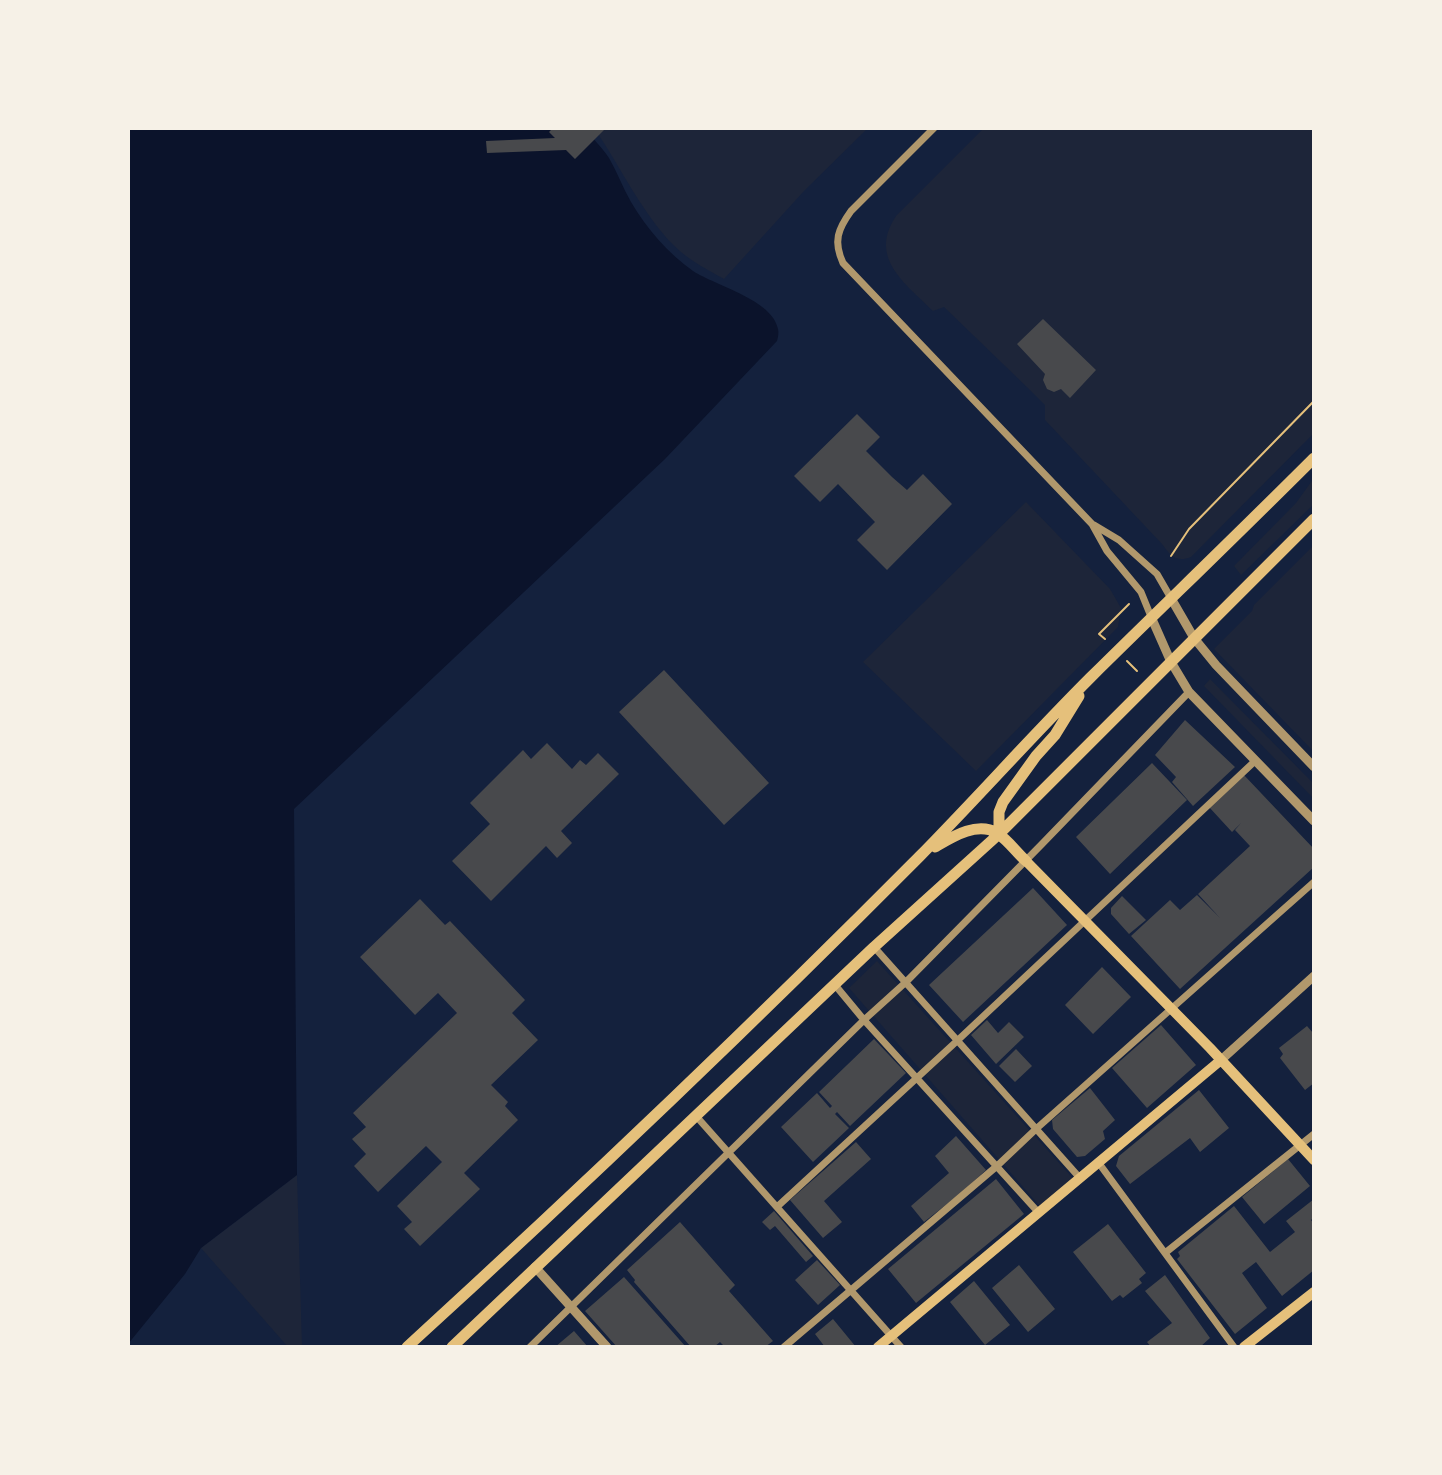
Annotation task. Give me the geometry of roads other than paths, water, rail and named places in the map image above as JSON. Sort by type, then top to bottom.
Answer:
[{"type":"highway","points":[[407,1347],[517,1247],[761,1012],[920,855],[1090,679],[1314,458]]},
{"type":"highway","points":[[452,1347],[874,947],[999,834],[1314,519]]},
{"type":"highway","points":[[999,834],[999,812],[1003,802],[1055,735],[1090,679]]},
{"type":"highway","points":[[920,855],[954,836],[979,829],[999,834],[1026,861]]},
{"type":"main road","points":[[1026,861],[1314,1160]]},
{"type":"main road","points":[[878,1347],[1221,1060]]},
{"type":"main road","points":[[1244,1347],[1314,1292]]},
{"type":"street","points":[[934,128],[851,211],[842,224],[837,251],[843,263],[1092,524],[1107,551],[1141,592],[1171,662],[1189,692],[1314,821]]},
{"type":"street","points":[[1092,524],[1119,540],[1157,574],[1194,638],[1314,767]]},
{"type":"street","points":[[530,1347],[906,982],[1189,692]]},
{"type":"street","points":[[778,1206],[1255,761]]},
{"type":"street","points":[[784,1347],[997,1166],[1314,882]]},
{"type":"street","points":[[874,947],[1079,1177]]},
{"type":"street","points":[[1221,1060],[1314,976]]},
{"type":"street","points":[[835,985],[1038,1212]]},
{"type":"street","points":[[696,1116],[901,1347]]},
{"type":"street","points":[[1165,1253],[1314,1134]]},
{"type":"street","points":[[1098,1162],[1234,1347]]},
{"type":"street","points":[[535,1267],[607,1347]]}]
